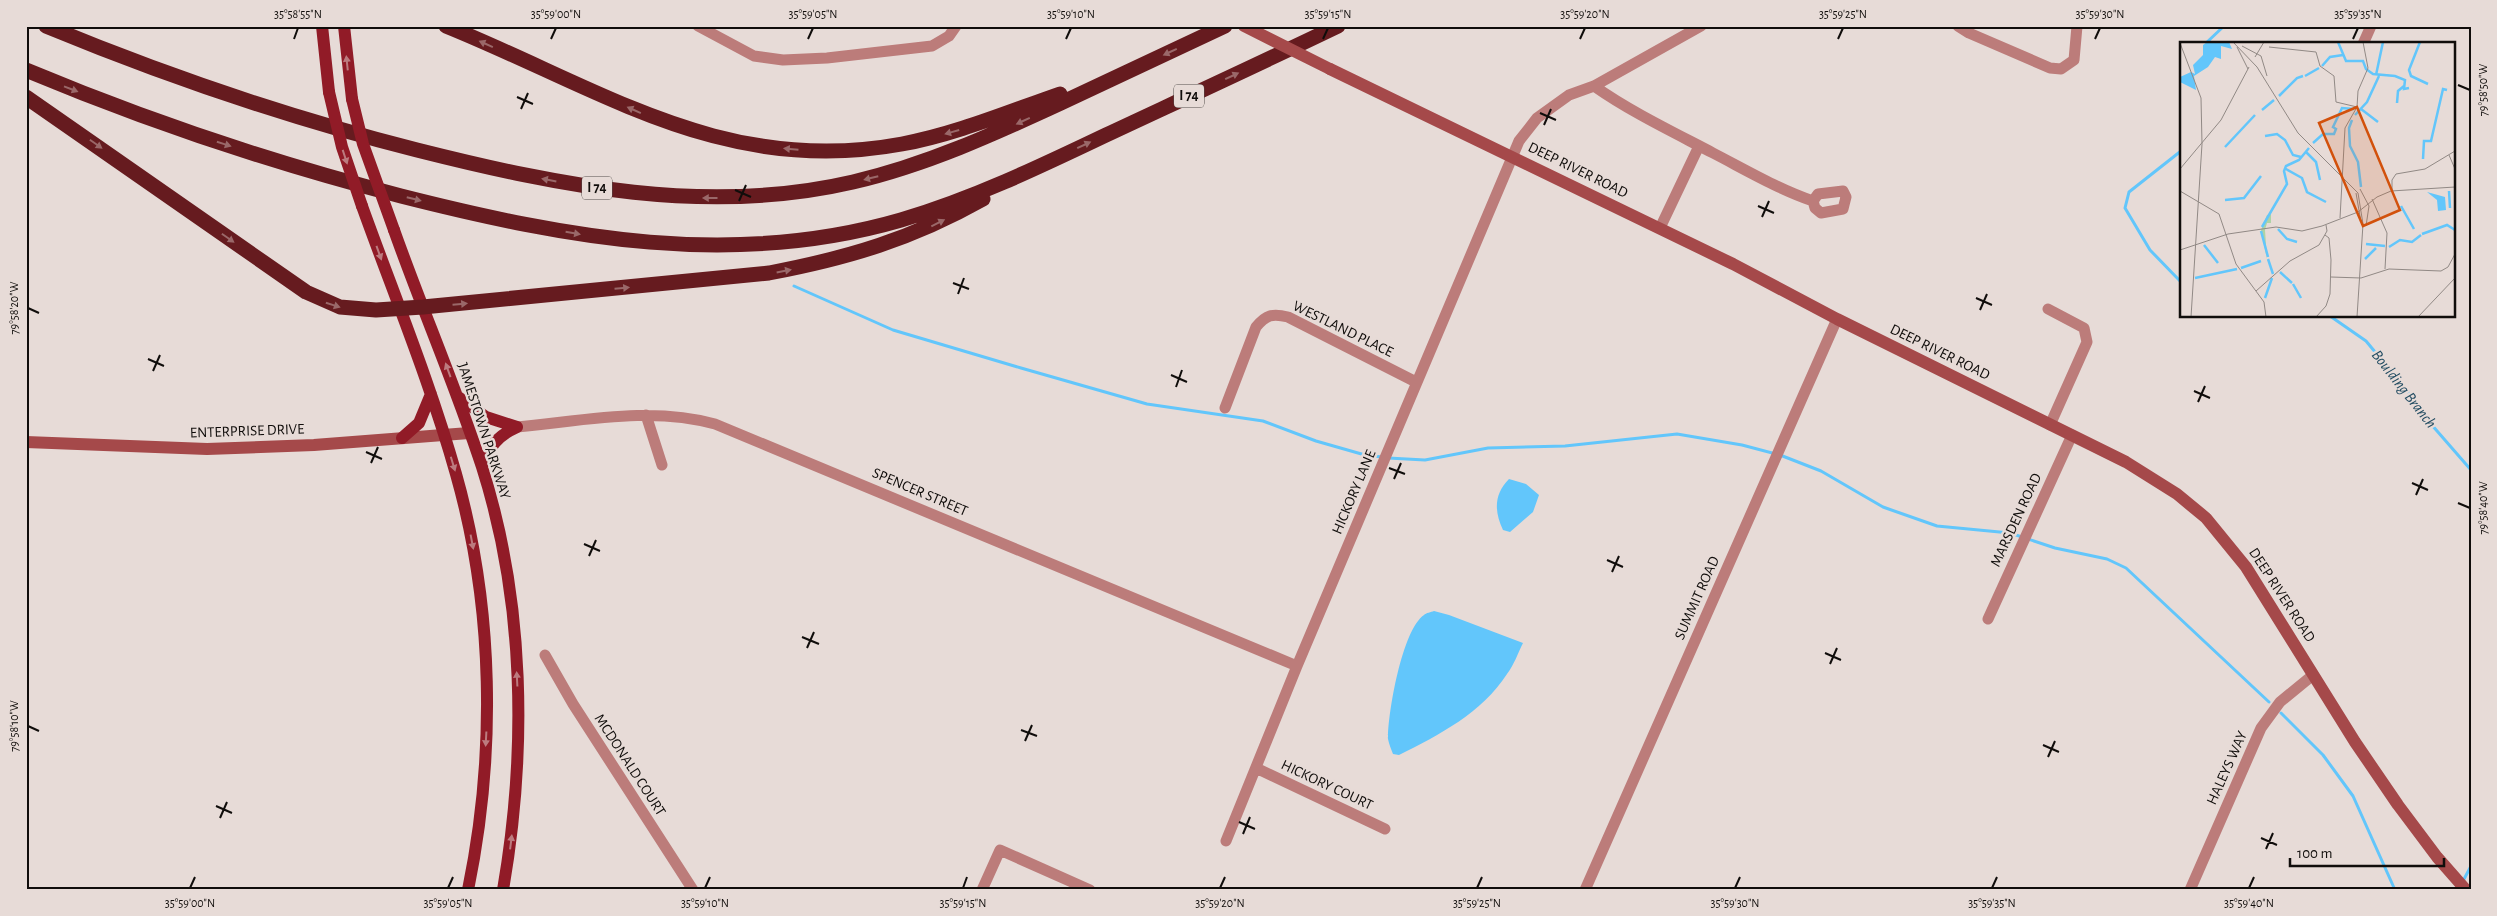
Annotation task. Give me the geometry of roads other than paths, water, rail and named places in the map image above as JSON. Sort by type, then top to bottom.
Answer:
[{"type":"highway","name":"I 74","points":[[46,26],[129,60],[234,97],[384,142],[554,181],[608,190],[678,197],[713,198],[784,194],[818,189],[887,173],[987,136],[1225,26]]},
{"type":"highway","points":[[446,26],[675,126],[740,143],[818,151],[872,149],[930,138],[1146,63]]},
{"type":"highway","name":"I 74","points":[[26,70],[174,128],[327,176],[490,217],[582,235],[637,242],[676,245],[742,245],[826,237],[891,222],[936,208],[1040,166],[1338,26]]},
{"type":"highway","points":[[26,97],[318,299],[329,304],[351,309],[423,307],[769,274],[816,264],[892,242],[929,228],[1040,166]]},
{"type":"main road","points":[[322,26],[329,92],[342,148],[431,394],[456,474],[473,547],[483,620],[486,660],[485,766],[476,843],[468,890]]},
{"type":"main road","name":"JAMESTOWN PARKWAY","points":[[344,26],[352,99],[363,144],[482,467],[506,578],[517,668],[517,768],[510,847],[503,890]]},
{"type":"main road","points":[[402,438],[419,423],[431,394]]},
{"type":"main road","points":[[457,396],[486,418],[517,427]]},
{"type":"main road","points":[[482,467],[493,443],[504,433],[517,427]]},
{"type":"street","points":[[698,26],[710,29],[754,56],[792,59],[827,58],[932,46],[949,36],[956,26]]},
{"type":"street","name":"DEEP RIVER ROAD","points":[[1244,26],[1660,228],[1837,319],[2072,435],[2161,482],[2206,518],[2233,550],[2256,582],[2313,675],[2398,805],[2454,878],[2466,890]]},
{"type":"street","name":"HICKORY LANE","points":[[1226,841],[1416,382],[1512,156],[1528,128],[1537,118],[1569,95],[1594,86],[1701,26]]},
{"type":"street","points":[[1958,26],[1969,33],[2050,68],[2061,69],[2074,60],[2077,26]]},
{"type":"street","points":[[2364,42],[2371,26]]},
{"type":"street","points":[[1594,86],[1614,100],[1699,146],[1791,194],[1813,201]]},
{"type":"street","points":[[1660,228],[1699,146]]},
{"type":"street","points":[[2048,309],[2084,328],[2087,342],[2050,425]]},
{"type":"street","name":"WESTLAND PLACE","points":[[1225,408],[1256,327],[1265,317],[1276,314],[1288,317],[1416,382]]},
{"type":"street","name":"SUMMIT ROAD","points":[[1585,890],[1837,319]]},
{"type":"street","points":[[646,415],[662,465]]},
{"type":"street","name":"SPENCER STREET","points":[[517,427],[646,415],[684,416],[731,429],[1297,666]]},
{"type":"street","name":"ENTERPRISE DRIVE","points":[[26,442],[207,449],[278,447],[469,433]]},
{"type":"street","name":"MARSDEN ROAD","points":[[1988,619],[2072,435]]},
{"type":"street","name":"MCDONALD COURT","points":[[545,655],[573,704],[693,890]]},
{"type":"street","name":"HALEYS WAY","points":[[2190,890],[2261,728],[2280,702],[2313,675]]},
{"type":"street","name":"HICKORY COURT","points":[[1256,768],[1385,830]]},
{"type":"street","points":[[982,890],[1000,850],[1090,890]]},
{"type":"water","points":[[1509,479],[1526,484],[1539,495],[1533,512],[1510,532],[1503,530],[1497,509],[1500,491]]},
{"type":"water","points":[[1434,611],[1523,643],[1512,667],[1497,688],[1485,700],[1459,722],[1444,731],[1399,755],[1393,754],[1388,739],[1389,727],[1394,692],[1403,654],[1416,624],[1425,614]]},
{"type":"waterway","name":"Boulding Branch","points":[[2207,42],[2224,26]]},
{"type":"waterway","name":"Boulding Branch","points":[[2180,152],[2129,192],[2125,208],[2150,250],[2180,281]]},
{"type":"waterway","points":[[794,286],[893,330],[1021,368],[1147,404],[1263,421],[1316,441],[1365,455],[1382,457]]},
{"type":"waterway","name":"Boulding Branch","points":[[2333,318],[2366,341],[2409,393],[2424,416],[2471,470]]},
{"type":"waterway","points":[[1388,458],[1425,460],[1488,448],[1565,446],[1677,434],[1742,445],[1780,455],[1821,471],[1883,507],[1937,526],[2010,533],[2055,548],[2107,559],[2126,568],[2269,702]]},
{"type":"waterway","points":[[2281,713],[2323,755],[2353,796],[2395,890]]},
{"type":"waterway","name":"Boulding Branch","points":[[2463,881],[2471,866]]}]
